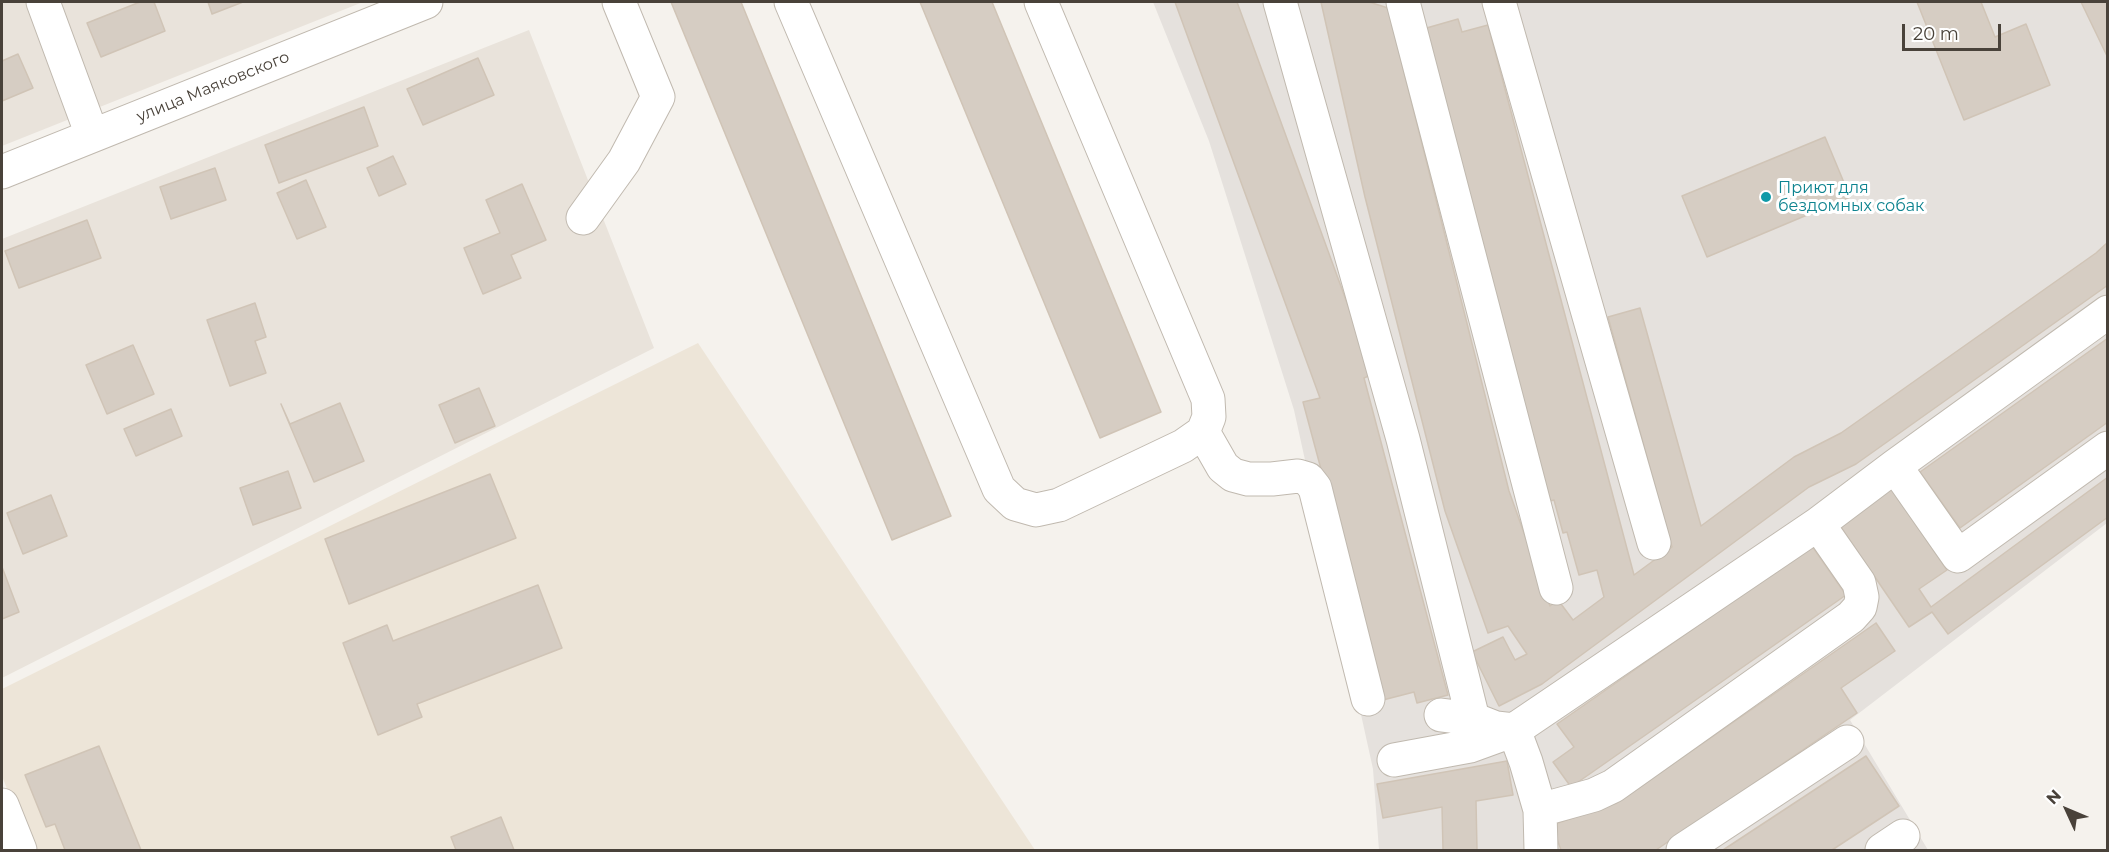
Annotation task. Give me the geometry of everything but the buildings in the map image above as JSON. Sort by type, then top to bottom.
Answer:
[{"type":"street","points":[[43,2],[92,135]]},
{"type":"street","name":"улица Маяковского","points":[[2,172],[426,2]]},
{"type":"street","points":[[583,218],[624,161],[658,97],[619,2]]},
{"type":"street","points":[[791,2],[999,489],[1015,504],[1036,510],[1059,505],[1183,446],[1203,432],[1209,417],[1208,399],[1041,2]]},
{"type":"street","points":[[1280,2],[1403,439],[1473,718]]},
{"type":"street","points":[[1403,2],[1556,588]]},
{"type":"street","points":[[1499,2],[1654,543]]},
{"type":"street","points":[[1394,760],[1470,746],[1514,730],[1818,524],[2108,312]]},
{"type":"street","points":[[1203,432],[1223,467],[1233,475],[1256,479],[1298,476],[1308,479],[1315,488],[1368,699]]},
{"type":"street","points":[[1895,466],[1958,556],[2108,448]]},
{"type":"street","points":[[1540,810],[1594,795],[1613,786],[1851,616],[1860,607],[1862,597],[1859,583],[1818,524]]},
{"type":"street","points":[[1441,715],[1473,718],[1496,728],[1514,730]]},
{"type":"street","points":[[1514,730],[1540,810],[1541,850]]},
{"type":"street","points":[[1683,850],[1847,742]]},
{"type":"street","points":[[2,805],[20,850]]},
{"type":"shaded area","points":[[2,2],[363,2],[2,146]]},
{"type":"shaded area","points":[[1153,2],[2107,2],[2107,523],[1850,720],[1928,850],[1379,850],[1373,769],[1294,410],[1209,141]]},
{"type":"shaded area","points":[[529,30],[654,348],[2,678],[2,239]]},
{"type":"shaded area","points":[[698,343],[1035,850],[31,850],[2,776],[2,689]]},
{"type":"place","name":"Приют для бездомных собак","points":[[1766,197]]}]
